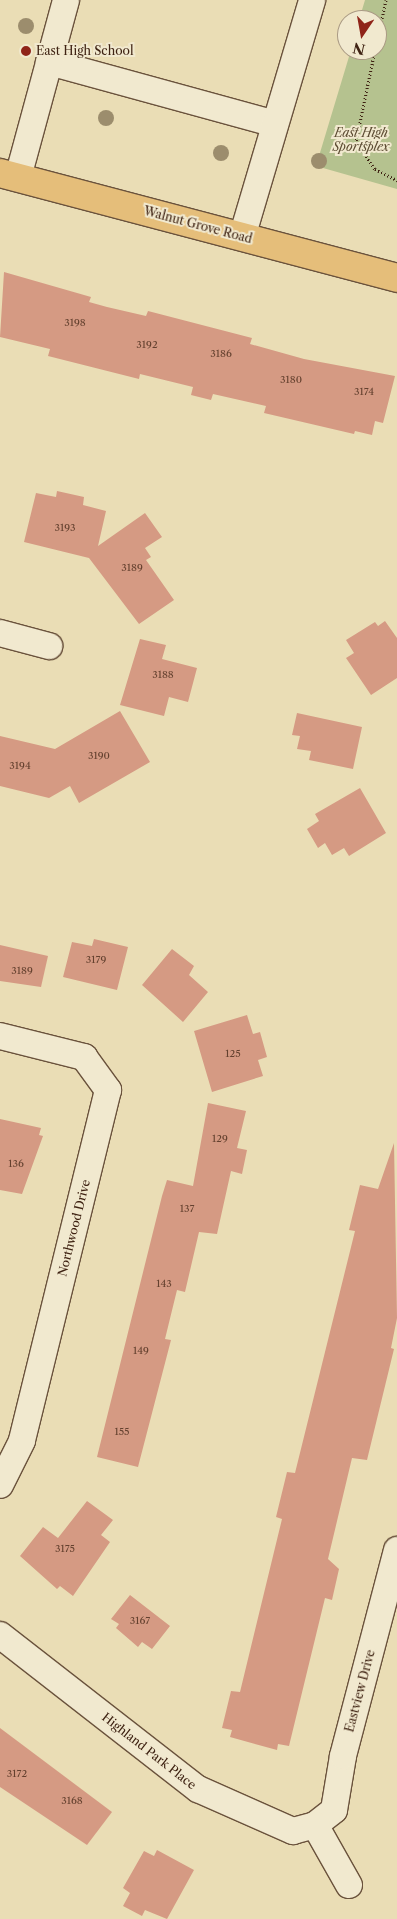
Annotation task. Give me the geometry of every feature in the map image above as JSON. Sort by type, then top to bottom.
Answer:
[{"type":"main road","name":"Walnut Grove Road","points":[[9,175],[397,278]]},
{"type":"street","points":[[9,175],[49,62],[66,0]]},
{"type":"street","points":[[242,237],[312,0]]},
{"type":"street","points":[[49,62],[276,124]]},
{"type":"street","points":[[0,634],[49,646]]},
{"type":"street","name":"Northwood Drive","points":[[0,1036],[84,1057],[108,1090],[22,1441],[0,1485]]},
{"type":"street","name":"Eastview Drive","points":[[315,1825],[334,1810],[342,1756],[397,1550]]},
{"type":"street","name":"Highland Park Place","points":[[0,1635],[198,1789],[293,1832],[315,1825]]},
{"type":"street","points":[[315,1825],[349,1885]]},
{"type":"path","points":[[373,60],[356,142],[375,169],[397,180]]},
{"type":"green space","name":"East High Sportsplex","points":[[365,0],[397,0],[397,189],[316,166],[348,60],[387,60],[387,10],[362,10]]},
{"type":"building","points":[[4,272],[91,297],[89,302],[107,307],[146,316],[148,311],[252,338],[250,344],[304,359],[395,376],[383,423],[375,421],[372,435],[355,431],[354,434],[264,413],[266,406],[213,394],[211,400],[191,395],[193,387],[140,374],[139,379],[48,356],[50,349],[0,337]]},
{"type":"building","points":[[57,491],[84,497],[83,505],[106,511],[98,546],[145,513],[162,537],[145,548],[151,557],[146,560],[174,600],[139,624],[89,558],[24,542],[36,493],[56,497]]},
{"type":"building","points":[[385,621],[397,638],[397,678],[371,695],[346,658],[354,653],[346,640],[375,622],[378,626]]},
{"type":"building","points":[[140,639],[166,645],[162,659],[197,668],[188,702],[169,697],[164,716],[120,705]]},
{"type":"building","points":[[120,711],[150,762],[79,803],[70,786],[49,798],[0,786],[0,736],[55,749]]},
{"type":"building","points":[[297,713],[362,727],[353,769],[309,760],[311,751],[297,749],[300,736],[292,735]]},
{"type":"building","points":[[360,788],[386,833],[349,856],[344,848],[332,855],[325,843],[318,848],[307,829],[319,821],[315,814]]},
{"type":"building","points":[[94,939],[128,947],[117,990],[63,977],[72,942],[92,946]]},
{"type":"building","points":[[0,945],[48,956],[41,987],[0,981]]},
{"type":"building","points":[[172,949],[194,966],[189,975],[208,992],[183,1022],[142,985]]},
{"type":"building","points":[[247,1015],[253,1034],[260,1032],[267,1057],[258,1060],[263,1076],[212,1092],[194,1031]]},
{"type":"building","points":[[208,1103],[246,1111],[237,1148],[247,1150],[242,1174],[231,1171],[217,1234],[199,1232],[185,1292],[177,1290],[165,1339],[171,1340],[138,1467],[97,1457],[167,1180],[193,1186]]},
{"type":"building","points":[[0,1119],[41,1128],[39,1135],[43,1136],[22,1194],[0,1190]]},
{"type":"building","points":[[394,1143],[397,1318],[391,1348],[394,1349],[367,1460],[352,1458],[328,1559],[339,1569],[332,1600],[325,1598],[289,1746],[278,1744],[277,1750],[230,1737],[232,1730],[222,1728],[231,1691],[240,1692],[282,1519],[276,1517],[287,1472],[295,1473],[355,1231],[349,1230],[360,1185],[378,1189]]},
{"type":"building","points":[[87,1501],[113,1520],[101,1535],[110,1542],[73,1596],[60,1586],[57,1589],[20,1556],[43,1527],[58,1538]]},
{"type":"building","points":[[130,1595],[170,1626],[152,1649],[142,1642],[138,1647],[116,1628],[119,1624],[111,1619]]},
{"type":"building","points":[[0,1728],[112,1812],[87,1845],[0,1787]]},
{"type":"building","points":[[157,1850],[194,1870],[167,1919],[145,1910],[142,1916],[123,1906],[130,1893],[123,1888],[144,1851],[154,1856]]},
{"type":"place","name":"East High School","points":[[26,51]]}]
